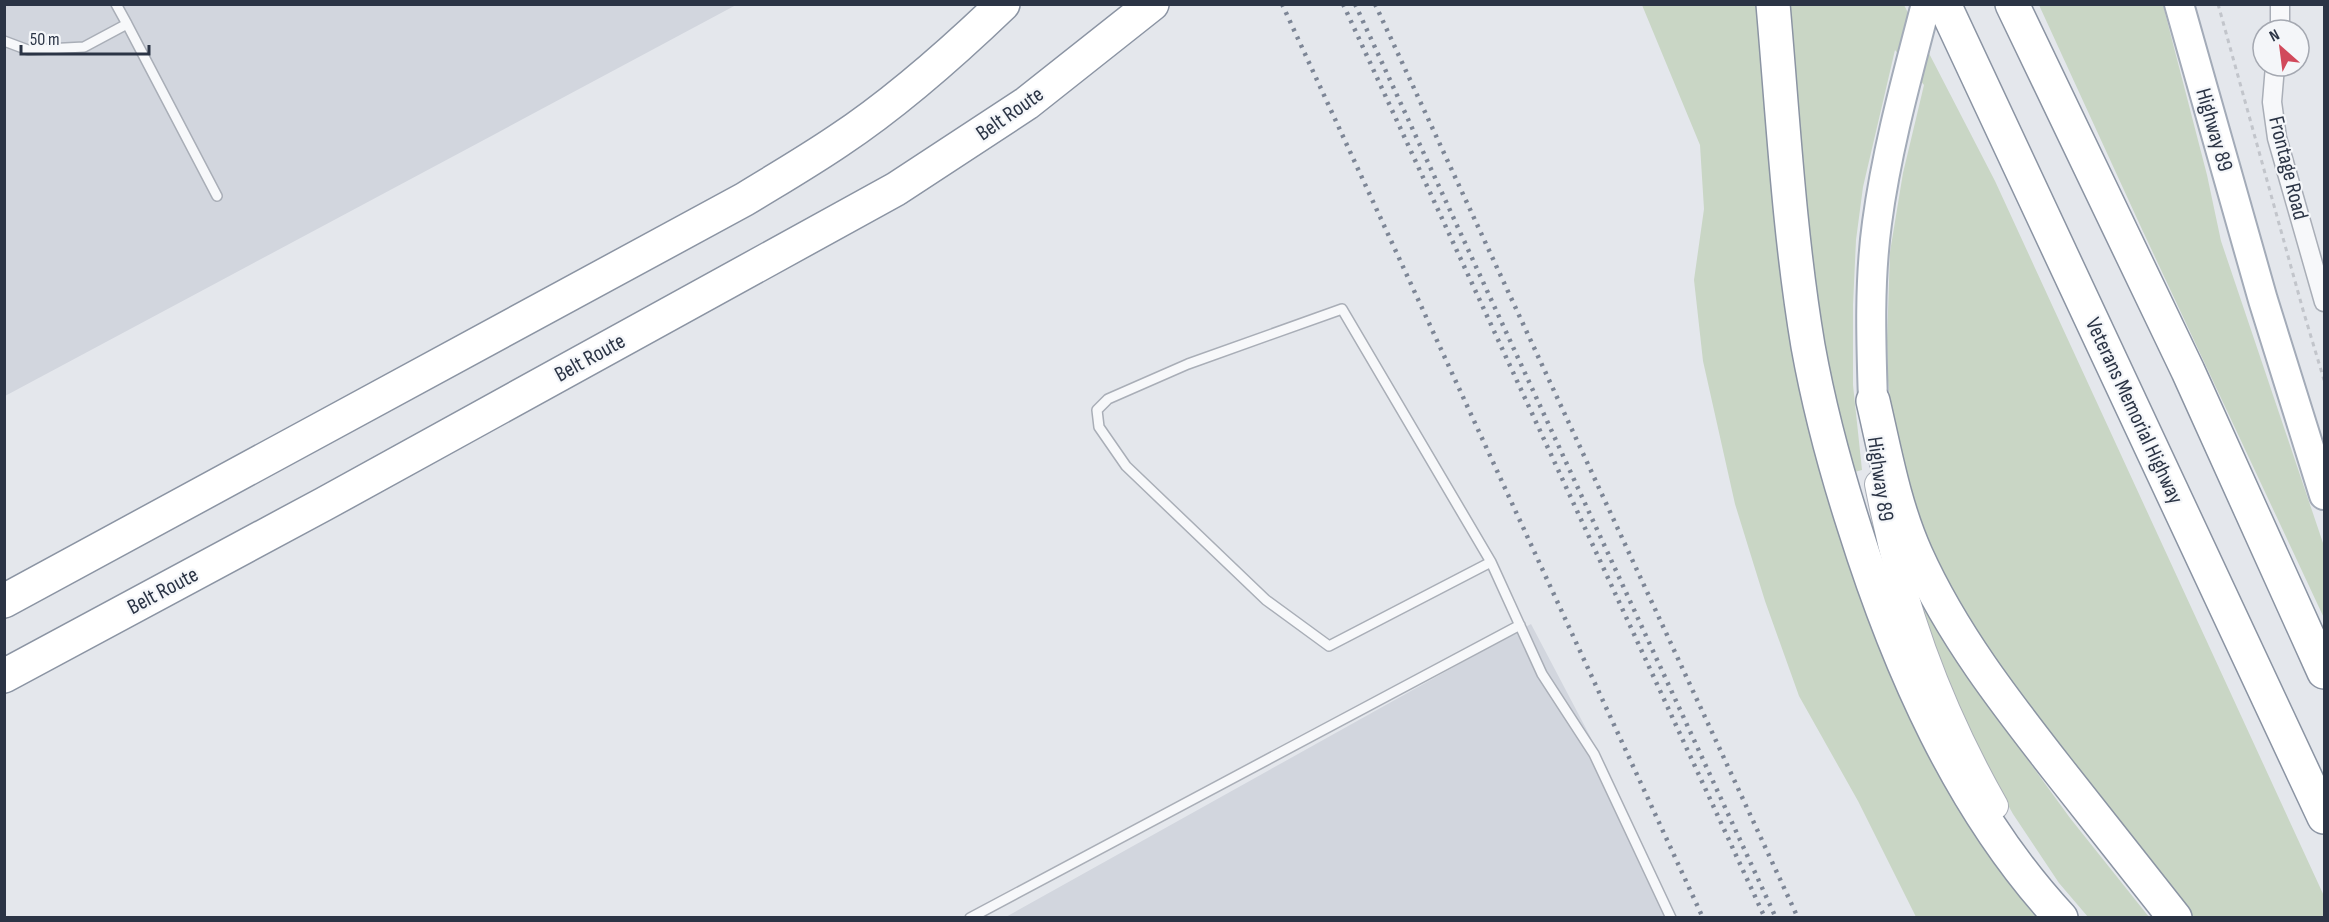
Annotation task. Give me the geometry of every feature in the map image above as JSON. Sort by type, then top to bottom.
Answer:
[{"type":"highway","points":[[4,601],[745,199],[856,128],[937,64],[1003,4]]},
{"type":"highway","name":"Belt Route","points":[[4,676],[878,200],[950,156],[1027,103],[1152,4]]},
{"type":"highway","points":[[1773,4],[1796,261],[1809,348],[1828,436],[1856,532],[1884,614],[1912,683],[1945,751],[2011,857],[2036,891],[2063,918]]},
{"type":"highway","name":"Veterans Memorial Highway","points":[[1944,4],[2325,817]]},
{"type":"highway","points":[[2012,4],[2188,371],[2325,672]]},
{"type":"highway","points":[[1873,400],[1896,499],[1916,553],[1943,608],[1979,665],[2014,714],[2175,918]]},
{"type":"main road","name":"Highway 89","points":[[1926,4],[1908,70],[1886,168],[1877,225],[1872,286],[1873,443],[1886,524],[1904,594],[1930,672],[1976,773],[2063,918]]},
{"type":"main road","name":"Highway 89","points":[[2179,4],[2263,300],[2325,495]]},
{"type":"street","name":"Frontage Road","points":[[2274,78],[2272,102],[2277,138],[2325,302]]},
{"type":"lane","points":[[117,4],[217,196]]},
{"type":"lane","points":[[4,41],[28,50],[84,47],[127,24]]},
{"type":"lane","points":[[1491,562],[1329,646],[1266,600],[1126,466],[1099,427],[1097,410],[1108,399],[1188,364],[1342,309],[1491,562],[1542,674],[1594,754],[1671,918]]},
{"type":"lane","points":[[970,918],[1520,625]]},
{"type":"path","points":[[2218,4],[2303,310],[2325,380]]},
{"type":"shaded area","points":[[5,5],[736,5],[5,396]]},
{"type":"shaded area","points":[[1531,624],[1591,738],[1673,917],[1004,918]]},
{"type":"green space","points":[[1642,5],[1760,5],[1788,306],[1992,855],[2038,917],[1916,917],[1858,801],[1799,696],[1765,601],[1735,504],[1703,361],[1694,280],[1704,209],[1700,145]]},
{"type":"green space","points":[[1783,5],[1904,5],[1995,181],[2324,896],[2324,917],[2191,917],[1956,611],[1912,514],[1893,424],[1888,381],[1890,252],[1903,173],[1924,85],[1895,50],[1863,187],[1856,240],[1853,385],[1862,470],[1851,473],[1824,367]]},
{"type":"green space","points":[[2039,5],[2163,5],[2207,175],[2221,241],[2324,546],[2324,618],[2140,225]]},
{"type":"green space","points":[[1915,596],[1977,690],[2070,818],[2149,917],[2088,917],[2059,883],[2013,814],[1980,755],[1946,685]]},
{"type":"railway","points":[[1282,4],[1703,918]]},
{"type":"railway","points":[[1343,4],[1765,918]]},
{"type":"railway","points":[[1355,4],[1776,918]]},
{"type":"railway","points":[[1375,4],[1798,918]]}]
